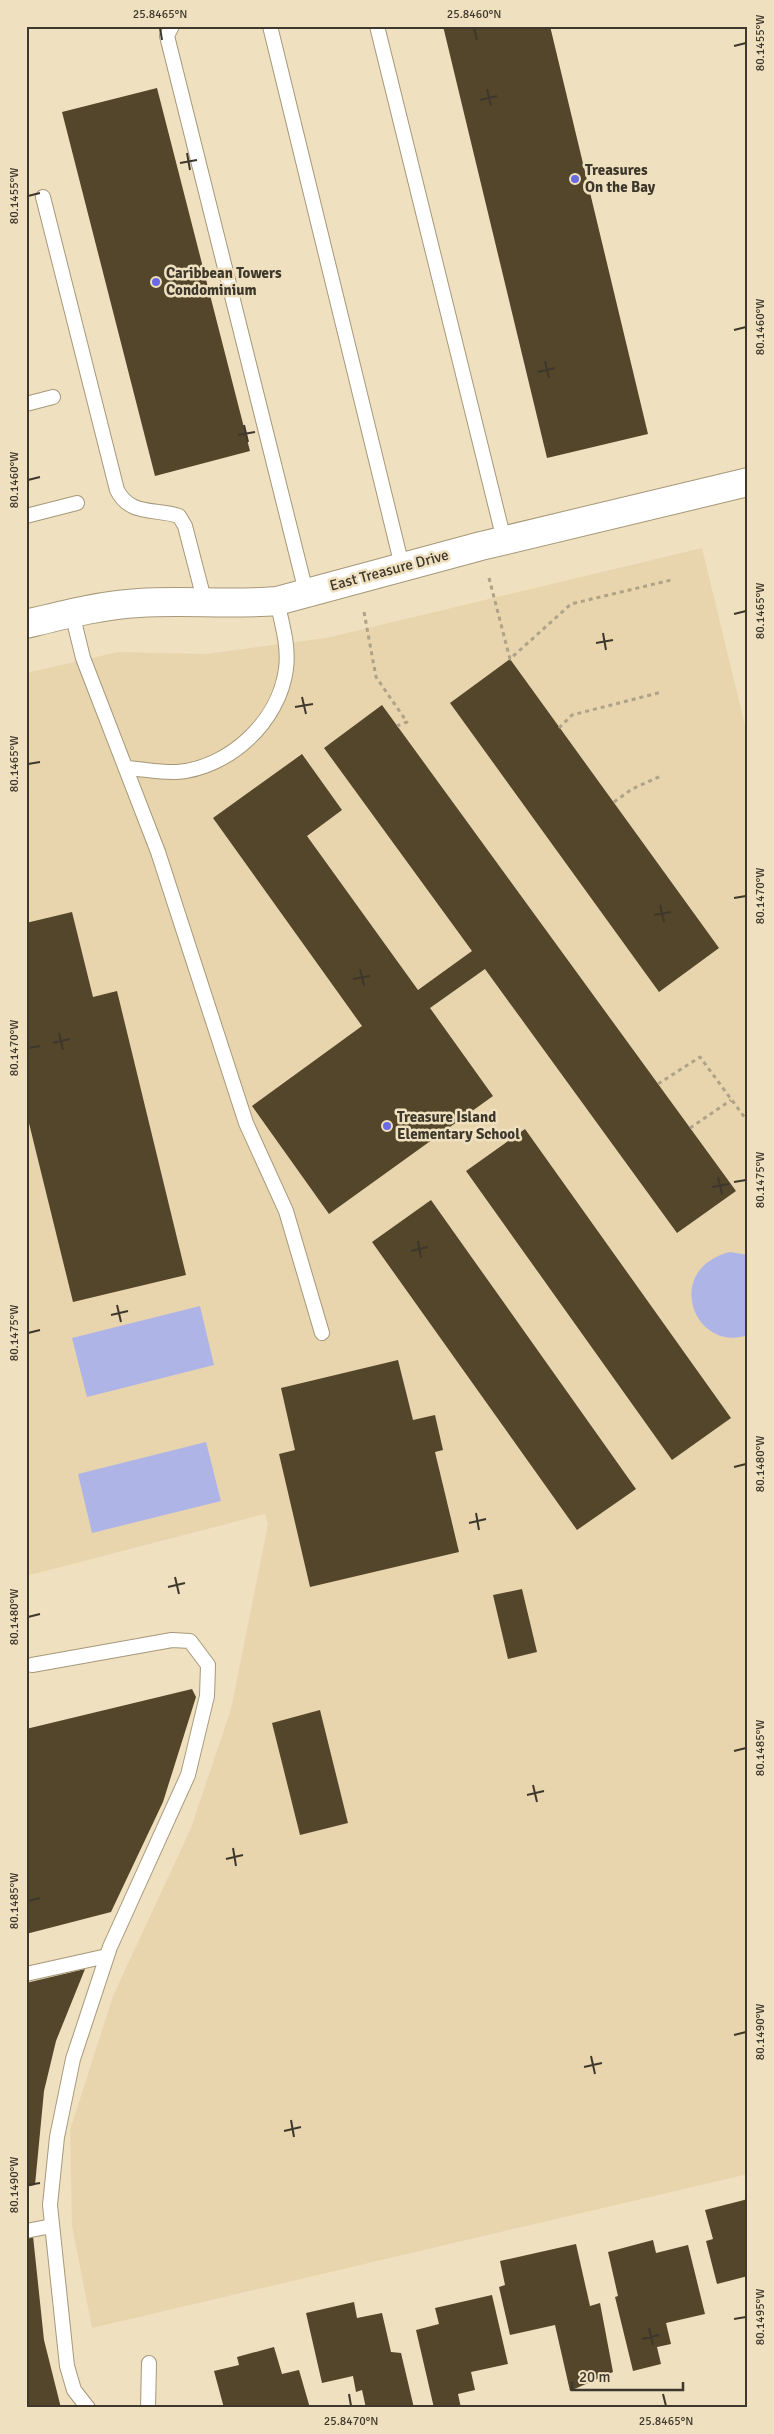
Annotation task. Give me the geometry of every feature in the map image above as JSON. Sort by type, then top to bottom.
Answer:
[{"type":"street","name":"East Treasure Drive","points":[[26,624],[72,613],[138,603],[277,601],[493,543],[748,482]]},
{"type":"lane","points":[[172,26],[167,36],[306,592]]},
{"type":"lane","points":[[270,26],[402,566]]},
{"type":"lane","points":[[377,26],[493,543]]},
{"type":"lane","points":[[43,197],[117,490],[122,501],[135,508],[179,516],[185,526],[205,603]]},
{"type":"lane","points":[[26,404],[53,397]]},
{"type":"lane","points":[[26,516],[77,503]]},
{"type":"lane","points":[[127,768],[176,772],[208,765],[234,750],[254,735],[279,694],[286,670],[286,642],[277,601]]},
{"type":"lane","points":[[72,613],[83,658],[158,852],[246,1123],[286,1211],[322,1333]]},
{"type":"lane","points":[[32,1665],[172,1640],[190,1641],[208,1666],[207,1696],[188,1775],[107,1956],[74,2059],[57,2137],[50,2205],[66,2366],[74,2390],[88,2408]]},
{"type":"lane","points":[[26,1974],[107,1956]]},
{"type":"lane","points":[[26,2231],[52,2226]]},
{"type":"lane","points":[[148,2408],[150,2363]]},
{"type":"path","points":[[493,543],[510,660],[571,604],[671,580]]},
{"type":"path","points":[[358,579],[376,677],[407,722],[397,726]]},
{"type":"path","points":[[559,728],[572,716],[662,692]]},
{"type":"path","points":[[614,802],[632,789],[661,776]]},
{"type":"path","points":[[658,1084],[700,1057],[748,1122]]},
{"type":"path","points":[[690,1128],[732,1100]]},
{"type":"shaded area","name":"Treasure Island Elementary School","points":[[702,548],[748,738],[748,2174],[92,2328],[72,2226],[70,2130],[113,1996],[191,1828],[231,1709],[268,1524],[265,1514],[26,1576],[26,673],[118,652],[206,654],[326,638]]},
{"type":"shaded area","points":[[730,1252],[748,1255],[748,1335],[729,1338],[713,1332],[701,1322],[693,1307],[692,1291],[697,1275],[709,1261]]},
{"type":"shaded area","points":[[200,1306],[214,1365],[87,1397],[72,1338]]},
{"type":"shaded area","points":[[206,1442],[221,1501],[92,1533],[78,1474]]},
{"type":"building","points":[[443,26],[550,26],[648,434],[547,458]]},
{"type":"building","name":"Caribbean Towers Condominium","points":[[157,88],[250,451],[155,476],[62,112]]},
{"type":"building","points":[[510,659],[719,948],[659,992],[450,703]]},
{"type":"building","points":[[382,705],[736,1191],[677,1233],[485,969],[430,1008],[493,1096],[329,1214],[252,1106],[362,1026],[213,818],[302,754],[342,810],[307,836],[418,990],[472,951],[324,748]]},
{"type":"building","points":[[72,912],[93,997],[117,991],[186,1275],[73,1302],[26,1111],[26,923]]},
{"type":"building","points":[[525,1129],[731,1418],[672,1460],[466,1171]]},
{"type":"building","points":[[431,1200],[636,1489],[577,1530],[372,1242]]},
{"type":"building","points":[[398,1360],[413,1420],[435,1415],[443,1450],[435,1452],[459,1552],[310,1587],[279,1454],[295,1450],[281,1388]]},
{"type":"building","points":[[522,1589],[537,1652],[508,1659],[493,1595]]},
{"type":"building","points":[[192,1689],[196,1697],[163,1802],[111,1912],[26,1934],[26,1729]]},
{"type":"building","points":[[320,1710],[348,1823],[300,1835],[272,1723]]},
{"type":"building","points":[[85,1969],[56,2041],[44,2091],[35,2185],[26,2187],[26,1983]]},
{"type":"building","points":[[748,2199],[748,2276],[717,2284],[706,2241],[713,2239],[705,2210]]},
{"type":"building","points":[[33,2236],[44,2340],[61,2408],[26,2408],[26,2238]]},
{"type":"building","points":[[653,2240],[656,2253],[688,2245],[705,2314],[666,2323],[671,2344],[657,2347],[661,2364],[633,2371],[615,2297],[618,2296],[608,2252]]},
{"type":"building","points":[[576,2244],[590,2306],[600,2303],[613,2372],[570,2391],[555,2325],[510,2335],[499,2287],[505,2285],[500,2261]]},
{"type":"building","points":[[492,2295],[508,2364],[471,2372],[475,2390],[458,2394],[461,2408],[434,2408],[416,2330],[439,2324],[435,2308]]},
{"type":"building","points":[[354,2302],[357,2318],[382,2313],[391,2352],[401,2353],[414,2408],[366,2408],[362,2390],[356,2392],[353,2376],[322,2383],[306,2313]]},
{"type":"building","points":[[274,2347],[282,2374],[299,2370],[310,2408],[224,2408],[214,2371],[239,2365],[237,2357]]},
{"type":"place","name":"Treasures On the Bay","points":[[575,179]]},
{"type":"place","name":"Caribbean Towers Condominium","points":[[156,282]]},
{"type":"place","name":"Treasure Island Elementary School","points":[[387,1126]]}]
